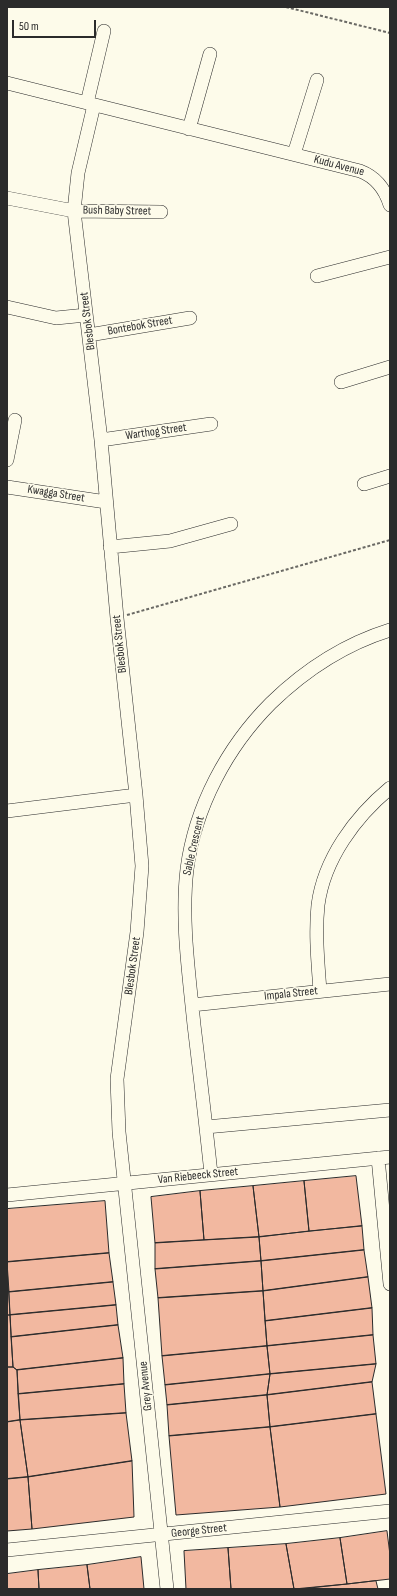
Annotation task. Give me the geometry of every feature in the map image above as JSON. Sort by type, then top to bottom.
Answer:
[{"type":"street","points":[[90,104],[104,31]]},
{"type":"street","points":[[189,129],[210,54]]},
{"type":"street","points":[[294,154],[316,80]]},
{"type":"street","name":"Kudu Avenue","points":[[7,83],[294,154],[370,175],[383,189],[390,205]]},
{"type":"street","name":"Blesbok Street","points":[[90,104],[78,173],[74,211],[101,440],[110,547],[136,795],[142,881],[138,932],[117,1079],[119,1132],[124,1183]]},
{"type":"street","name":"Bush Baby Street","points":[[7,198],[74,211],[161,212]]},
{"type":"street","points":[[316,276],[390,257]]},
{"type":"street","points":[[7,307],[56,318],[86,315]]},
{"type":"street","name":"Bontebok Street","points":[[89,335],[190,318]]},
{"type":"street","points":[[341,382],[390,367]]},
{"type":"street","points":[[7,460],[15,420]]},
{"type":"street","name":"Warthog Street","points":[[101,440],[211,424]]},
{"type":"street","points":[[364,484],[390,476]]},
{"type":"street","name":"Kwagga Street","points":[[7,487],[106,502]]},
{"type":"street","points":[[110,547],[170,541],[231,524]]},
{"type":"street","name":"Sable Crescent","points":[[211,1174],[192,1005],[186,928],[187,868],[199,820],[218,774],[248,729],[266,709],[293,684],[340,651],[366,638],[390,630]]},
{"type":"street","points":[[320,991],[317,919],[323,883],[336,852],[357,821],[390,788]]},
{"type":"street","points":[[7,811],[136,795]]},
{"type":"street","name":"Impala Street","points":[[192,1005],[390,984]]},
{"type":"street","points":[[206,1127],[390,1110]]},
{"type":"street","points":[[384,1157],[390,1284]]},
{"type":"street","name":"Van Riebeeck Street","points":[[7,1195],[384,1157]]},
{"type":"street","name":"Grey Avenue","points":[[124,1183],[167,1589]]},
{"type":"street","name":"George Street","points":[[7,1550],[390,1511]]},
{"type":"path","points":[[286,7],[390,33]]},
{"type":"path","points":[[117,618],[390,540]]},
{"type":"building","points":[[356,1176],[362,1226],[309,1231],[304,1181]]},
{"type":"building","points":[[304,1181],[309,1231],[259,1237],[253,1186]]},
{"type":"building","points":[[253,1186],[259,1237],[204,1240],[200,1191]]},
{"type":"building","points":[[200,1191],[204,1240],[155,1243],[151,1197]]},
{"type":"building","points":[[105,1201],[109,1253],[7,1262],[7,1209]]},
{"type":"building","points":[[362,1226],[364,1250],[261,1261],[259,1237]]},
{"type":"building","points":[[259,1237],[261,1261],[155,1269],[155,1243]]},
{"type":"building","points":[[364,1250],[368,1277],[263,1291],[261,1261]]},
{"type":"building","points":[[109,1253],[113,1282],[9,1292],[7,1262]]},
{"type":"building","points":[[261,1261],[263,1291],[158,1298],[155,1269]]},
{"type":"building","points":[[7,1267],[10,1315],[7,1315]]},
{"type":"building","points":[[368,1277],[372,1308],[265,1321],[263,1291]]},
{"type":"building","points":[[113,1282],[116,1305],[10,1315],[9,1292]]},
{"type":"building","points":[[263,1291],[267,1346],[162,1356],[158,1298]]},
{"type":"building","points":[[116,1305],[118,1325],[11,1337],[10,1315]]},
{"type":"building","points":[[372,1308],[373,1335],[267,1346],[265,1321]]},
{"type":"building","points":[[7,1315],[10,1315],[13,1367],[7,1367]]},
{"type":"building","points":[[118,1325],[123,1358],[17,1370],[13,1367],[11,1337]]},
{"type":"building","points":[[373,1335],[376,1364],[270,1374],[267,1346]]},
{"type":"building","points":[[267,1346],[270,1374],[165,1385],[162,1356]]},
{"type":"building","points":[[123,1358],[124,1384],[18,1394],[17,1370]]},
{"type":"building","points":[[376,1364],[372,1382],[267,1395],[270,1374]]},
{"type":"building","points":[[7,1367],[13,1367],[17,1370],[20,1420],[7,1422]]},
{"type":"building","points":[[270,1374],[267,1395],[167,1405],[165,1385]]},
{"type":"building","points":[[372,1382],[376,1414],[270,1427],[267,1395]]},
{"type":"building","points":[[124,1384],[126,1413],[20,1420],[18,1394]]},
{"type":"building","points":[[267,1395],[270,1427],[169,1436],[167,1405]]},
{"type":"building","points":[[126,1413],[132,1461],[28,1477],[20,1420]]},
{"type":"building","points":[[376,1414],[386,1494],[280,1507],[270,1427]]},
{"type":"building","points":[[20,1420],[28,1477],[7,1479],[7,1422]]},
{"type":"building","points":[[270,1427],[280,1507],[176,1515],[169,1436]]},
{"type":"building","points":[[132,1461],[134,1517],[32,1529],[28,1477]]},
{"type":"building","points":[[28,1477],[32,1529],[7,1531],[7,1479]]},
{"type":"building","points":[[387,1531],[390,1555],[390,1579],[347,1584],[340,1538]]},
{"type":"building","points":[[340,1538],[347,1584],[294,1589],[286,1544]]},
{"type":"building","points":[[286,1544],[294,1589],[231,1589],[228,1548]]},
{"type":"building","points":[[228,1548],[231,1589],[186,1589],[184,1551]]},
{"type":"building","points":[[141,1557],[144,1589],[90,1589],[87,1565]]},
{"type":"building","points":[[87,1565],[90,1589],[39,1589],[38,1570]]},
{"type":"building","points":[[38,1570],[39,1589],[7,1589],[7,1574]]},
{"type":"building","points":[[376,1581],[378,1589],[300,1589],[347,1584]]}]
